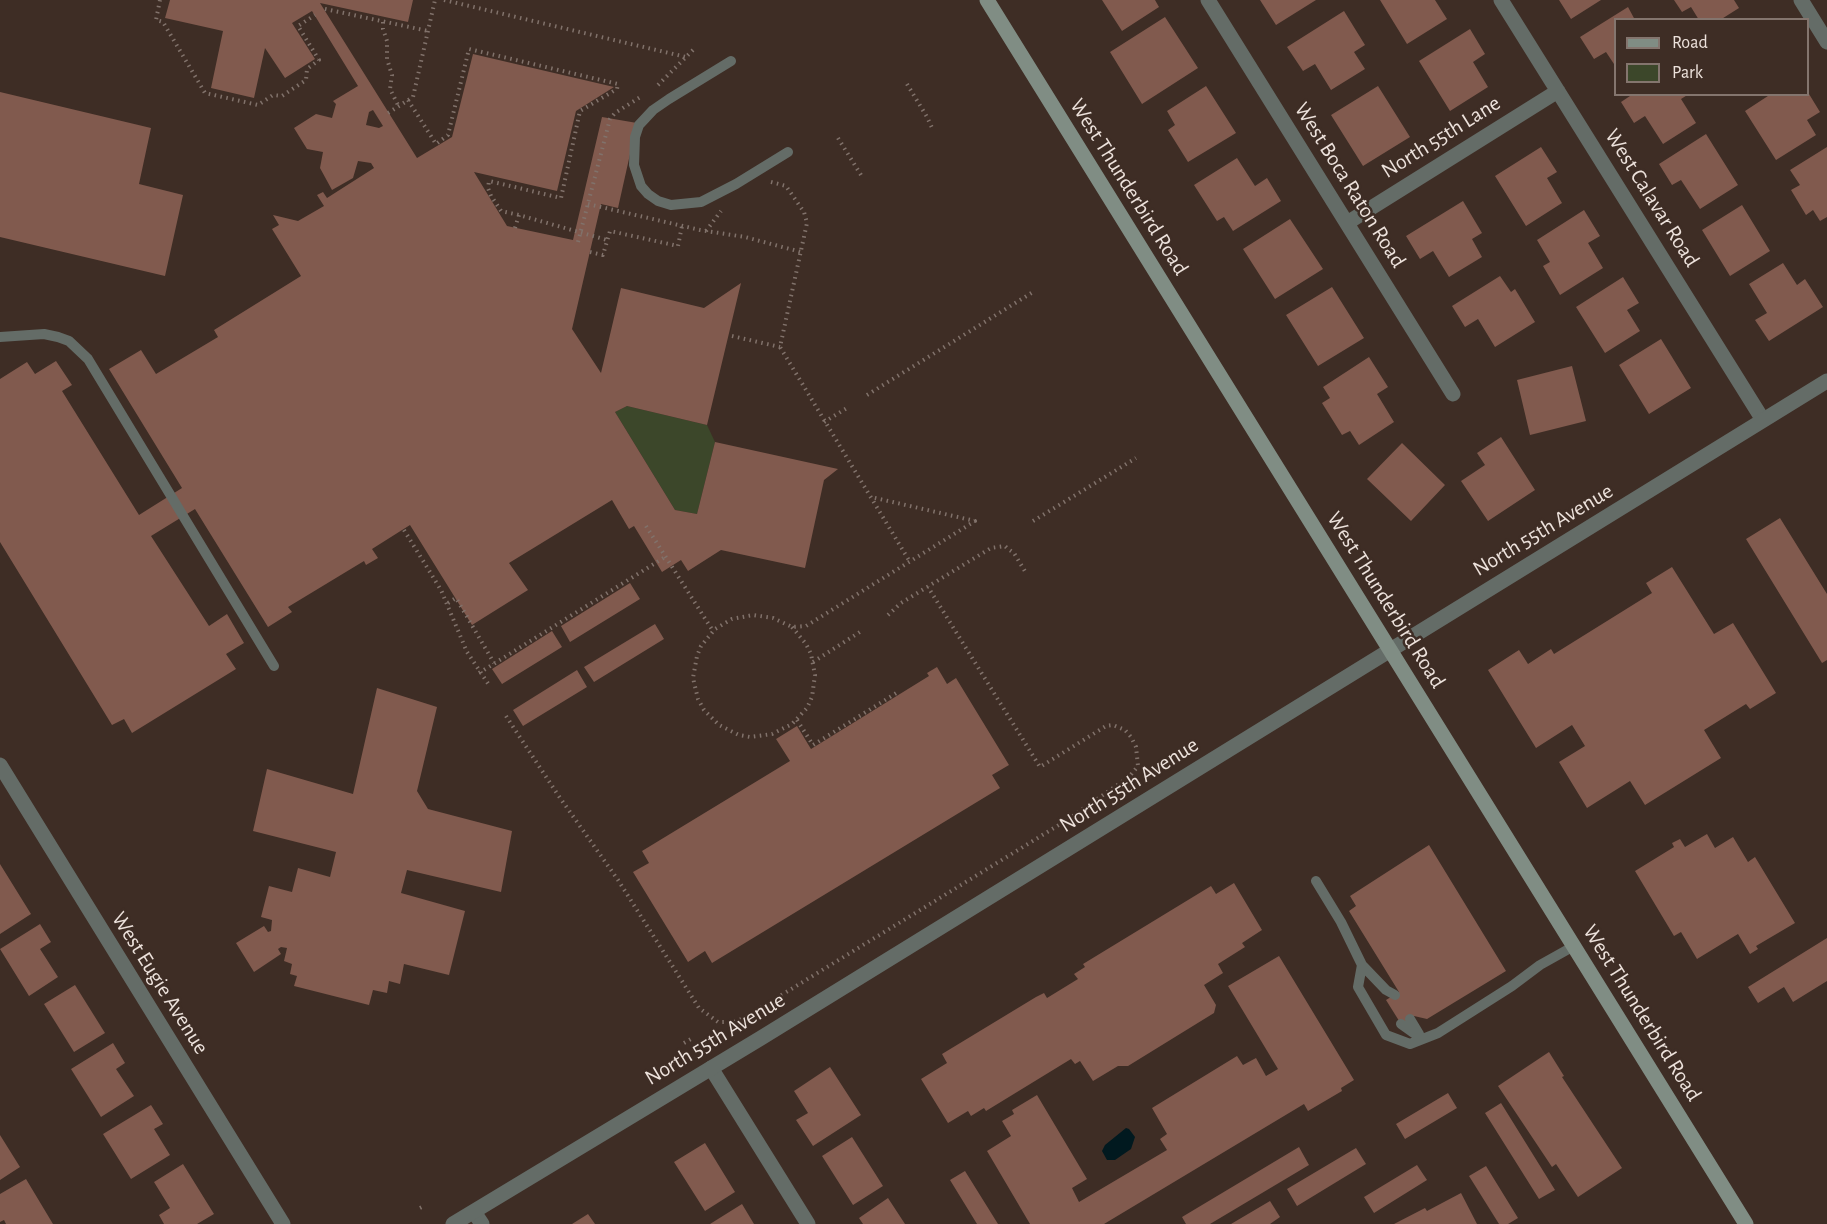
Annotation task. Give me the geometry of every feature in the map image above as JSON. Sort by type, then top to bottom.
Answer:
[{"type":"main road","name":"West Thunderbird Road","points":[[987,0],[1746,1224]]},
{"type":"street","name":"West Boca Raton Road","points":[[1208,0],[1454,393]]},
{"type":"street","name":"West Calavar Road","points":[[1501,0],[1763,420]]},
{"type":"street","points":[[1801,0],[1827,42]]},
{"type":"street","name":"North 55th Lane","points":[[1347,222],[1558,91]]},
{"type":"street","name":"North 55th Avenue","points":[[453,1224],[478,1218],[711,1068],[1827,381]]},
{"type":"street","name":"West Eugie Avenue","points":[[0,765],[283,1224]]},
{"type":"street","points":[[711,1068],[808,1224]]},
{"type":"lane","points":[[731,61],[669,99],[639,124],[635,137],[634,165],[641,186],[658,201],[671,206],[702,202],[788,152]]},
{"type":"lane","points":[[0,337],[44,334],[58,337],[69,341],[88,359],[274,666]]},
{"type":"lane","points":[[1316,881],[1362,965],[1389,995]]},
{"type":"lane","points":[[1362,965],[1359,987],[1386,1035],[1410,1044],[1438,1033],[1574,945]]},
{"type":"lane","points":[[1405,1021],[1422,1039]]},
{"type":"path","points":[[160,0],[156,20],[163,22],[205,93],[258,105],[273,95],[282,96],[306,80],[307,69],[319,60],[298,26],[315,15]]},
{"type":"path","points":[[388,113],[413,97],[435,0]]},
{"type":"path","points":[[444,0],[686,57]]},
{"type":"path","points":[[324,9],[428,31]]},
{"type":"path","points":[[383,22],[387,41],[387,59],[392,75],[390,89],[399,107]]},
{"type":"path","points":[[408,100],[436,144],[448,135],[470,49],[618,84],[617,89],[580,111],[561,198],[489,181],[488,188],[501,211],[607,240]]},
{"type":"path","points":[[907,84],[933,130]]},
{"type":"path","points":[[838,138],[861,175]]},
{"type":"path","points":[[762,186],[776,182],[794,192],[807,223],[780,347],[910,562]]},
{"type":"path","points":[[588,204],[682,226],[745,237],[801,252]]},
{"type":"path","points":[[706,231],[720,212],[728,207]]},
{"type":"path","points":[[515,228],[519,215]]},
{"type":"path","points":[[590,252],[603,255],[610,231],[678,246],[682,226]]},
{"type":"path","points":[[867,395],[1033,292]]},
{"type":"path","points":[[732,336],[780,347]]},
{"type":"path","points":[[824,422],[847,408]]},
{"type":"path","points":[[1033,521],[1136,458]]},
{"type":"path","points":[[792,627],[806,626],[975,521],[871,497]]},
{"type":"path","points":[[646,526],[713,631]]},
{"type":"path","points":[[404,530],[431,572],[447,603],[467,652],[489,685],[488,687]]},
{"type":"path","points":[[888,615],[901,603],[983,552],[1000,546],[1005,546],[1014,553],[1026,573]]},
{"type":"path","points":[[479,673],[665,557]]},
{"type":"path","points":[[506,716],[618,880],[699,1008],[718,1022],[734,1022],[1067,820],[1129,777],[1138,766],[1136,747],[1131,737],[1125,730],[1113,725],[1107,726],[1040,767],[928,587]]},
{"type":"path","points":[[447,603],[456,598],[494,663]]},
{"type":"path","points":[[753,615],[773,618],[792,627],[806,644],[815,675],[812,698],[797,720],[771,734],[750,737],[729,731],[710,718],[698,699],[693,678],[701,646],[713,631],[732,619],[753,615]]},
{"type":"path","points":[[813,662],[863,630]]},
{"type":"path","points":[[797,720],[813,745],[898,692]]},
{"type":"path","points":[[684,1043],[691,1039]]},
{"type":"green space","points":[[627,406],[707,425],[715,442],[697,514],[675,510],[615,412]]},
{"type":"water","points":[[1126,1128],[1135,1137],[1131,1149],[1115,1160],[1107,1160],[1102,1151],[1105,1145]]},
{"type":"building","points":[[170,0],[413,0],[408,22],[320,3],[417,158],[452,137],[473,54],[614,87],[576,111],[557,191],[474,172],[507,226],[573,240],[602,117],[637,123],[618,208],[601,204],[572,329],[601,373],[621,288],[704,308],[741,283],[707,425],[627,406],[615,412],[675,510],[697,514],[715,442],[838,469],[824,480],[805,568],[721,550],[688,571],[681,560],[662,572],[634,526],[629,529],[612,500],[509,563],[528,590],[472,625],[410,525],[372,549],[378,558],[366,565],[364,561],[288,607],[292,612],[268,627],[195,509],[151,536],[209,626],[227,614],[244,643],[226,654],[236,669],[132,733],[124,719],[112,725],[0,542],[0,379],[27,362],[35,374],[56,361],[72,385],[62,391],[139,515],[182,488],[109,369],[141,350],[156,374],[218,337],[214,330],[301,276],[272,229],[279,225],[273,215],[298,221],[324,206],[317,195],[323,192],[327,198],[374,168],[371,163],[358,161],[353,178],[332,190],[320,168],[323,152],[307,149],[294,128],[316,114],[332,118],[336,104],[333,101],[358,86],[312,11],[292,23],[315,59],[285,78],[265,48],[254,98],[211,88],[223,31],[165,18]],"holes":[[[373,110],[383,126],[379,128],[366,125],[369,112]]]},
{"type":"building","points":[[1102,0],[1155,0],[1159,7],[1122,31]]},
{"type":"building","points":[[1260,0],[1316,0],[1276,25]]},
{"type":"building","points":[[1380,0],[1435,0],[1447,19],[1407,44]]},
{"type":"building","points":[[1559,0],[1601,0],[1571,19]]},
{"type":"building","points":[[1674,0],[1734,0],[1739,8],[1723,18],[1698,18],[1691,7],[1682,12]]},
{"type":"building","points":[[1628,7],[1634,18],[1614,18],[1614,64],[1606,52],[1594,59],[1580,37]]},
{"type":"building","points":[[1344,11],[1365,45],[1354,52],[1365,69],[1331,90],[1315,64],[1303,71],[1287,47]]},
{"type":"building","points":[[1165,17],[1198,68],[1142,104],[1110,52]]},
{"type":"building","points":[[1470,29],[1485,54],[1473,62],[1488,87],[1450,111],[1419,61]]},
{"type":"building","points":[[1206,86],[1236,133],[1188,162],[1168,130],[1175,125],[1167,111]]},
{"type":"building","points":[[1378,86],[1410,137],[1363,166],[1331,115]]},
{"type":"building","points":[[0,92],[151,128],[139,184],[183,195],[165,276],[0,237]]},
{"type":"building","points":[[1809,94],[1820,112],[1807,120],[1816,135],[1776,160],[1745,111],[1768,96],[1809,96]]},
{"type":"building","points":[[1630,96],[1686,96],[1681,99],[1696,123],[1663,144],[1645,116],[1634,123],[1621,102]]},
{"type":"building","points":[[1706,134],[1738,185],[1700,209],[1681,180],[1672,185],[1659,164]]},
{"type":"building","points":[[1541,147],[1557,172],[1547,178],[1562,203],[1526,226],[1495,176]]},
{"type":"building","points":[[1827,147],[1827,217],[1820,221],[1813,210],[1806,215],[1791,190],[1800,185],[1790,170]]},
{"type":"building","points":[[1237,158],[1255,186],[1267,178],[1281,201],[1233,231],[1224,217],[1217,221],[1194,185]]},
{"type":"building","points":[[1463,201],[1482,233],[1472,239],[1482,257],[1449,277],[1433,251],[1420,259],[1406,236]]},
{"type":"building","points":[[1742,205],[1770,251],[1730,276],[1702,230]]},
{"type":"building","points":[[1584,210],[1600,236],[1588,243],[1603,268],[1560,295],[1543,266],[1550,262],[1537,240]]},
{"type":"building","points":[[1290,219],[1323,269],[1275,299],[1243,249]]},
{"type":"building","points":[[1783,263],[1797,285],[1805,279],[1823,307],[1769,341],[1755,320],[1767,313],[1749,284]]},
{"type":"building","points":[[1500,276],[1511,292],[1515,289],[1535,322],[1495,347],[1478,319],[1465,327],[1452,306]]},
{"type":"building","points":[[1623,277],[1639,303],[1627,310],[1640,331],[1605,353],[1576,307]]},
{"type":"building","points":[[1332,287],[1364,338],[1318,366],[1286,315]]},
{"type":"building","points":[[1661,339],[1691,388],[1649,414],[1619,365]]},
{"type":"building","points":[[1369,357],[1388,387],[1377,394],[1394,422],[1359,445],[1350,431],[1342,435],[1322,403],[1330,398],[1323,387]]},
{"type":"building","points":[[1572,366],[1586,421],[1530,435],[1517,380]]},
{"type":"building","points":[[1501,437],[1535,490],[1488,521],[1461,481],[1485,465],[1477,453]]},
{"type":"building","points":[[1402,443],[1445,485],[1411,521],[1367,479]]},
{"type":"building","points":[[1780,518],[1827,594],[1827,660],[1822,663],[1746,539]]},
{"type":"building","points":[[1672,567],[1714,634],[1733,623],[1776,693],[1750,709],[1746,704],[1704,730],[1721,758],[1645,805],[1630,781],[1587,808],[1559,762],[1585,746],[1572,725],[1536,748],[1488,670],[1519,650],[1528,664],[1551,649],[1554,654],[1652,593],[1646,583]]},
{"type":"building","points":[[630,583],[640,599],[570,642],[561,626]]},
{"type":"building","points":[[655,624],[664,639],[594,682],[584,667]]},
{"type":"building","points":[[552,631],[562,647],[502,684],[492,669]]},
{"type":"building","points":[[937,667],[947,684],[956,678],[1009,765],[992,775],[1000,788],[712,963],[705,951],[688,962],[633,872],[649,863],[642,851],[790,761],[776,739],[797,726],[811,749],[929,676],[927,673]]},
{"type":"building","points":[[577,670],[587,687],[523,726],[513,710]]},
{"type":"building","points":[[377,688],[437,707],[417,791],[428,809],[512,831],[501,892],[407,870],[401,893],[465,911],[449,975],[404,964],[400,984],[389,981],[387,993],[373,990],[369,1005],[294,986],[297,976],[290,974],[292,964],[284,961],[287,948],[278,949],[281,954],[254,972],[236,943],[264,926],[268,932],[271,931],[272,920],[261,917],[269,886],[292,892],[298,868],[330,877],[336,852],[253,831],[267,769],[353,794]]},
{"type":"building","points":[[1707,834],[1715,848],[1733,837],[1748,862],[1755,857],[1795,923],[1756,946],[1758,949],[1750,954],[1738,934],[1697,959],[1681,932],[1674,936],[1635,871],[1674,847],[1672,843],[1680,839],[1685,847]]},
{"type":"building","points":[[1429,845],[1506,971],[1427,1019],[1414,1016],[1401,1024],[1386,1000],[1399,992],[1349,911],[1356,906],[1350,896]]},
{"type":"building","points":[[0,864],[31,914],[0,934]]},
{"type":"building","points":[[1234,883],[1262,930],[1242,943],[1245,947],[1218,964],[1223,973],[1204,985],[1216,1005],[1214,1013],[1128,1066],[1118,1066],[1093,1081],[1080,1061],[1075,1064],[1071,1059],[986,1111],[984,1108],[971,1116],[968,1111],[948,1123],[921,1079],[947,1063],[942,1054],[1036,997],[1044,993],[1047,998],[1078,979],[1074,974],[1085,967],[1083,964],[1211,886],[1216,894]]},
{"type":"building","points":[[40,924],[51,942],[40,949],[58,977],[29,996],[0,949]]},
{"type":"building","points":[[1827,938],[1827,981],[1793,1002],[1784,987],[1758,1003],[1748,987]]},
{"type":"building","points":[[1279,956],[1354,1080],[1341,1088],[1342,1091],[1308,1111],[1304,1104],[1104,1224],[1030,1224],[987,1151],[1011,1136],[1002,1121],[1014,1114],[1012,1110],[1037,1095],[1087,1179],[1072,1188],[1079,1202],[1167,1150],[1160,1139],[1167,1134],[1152,1108],[1237,1056],[1243,1065],[1256,1058],[1266,1076],[1278,1069],[1228,986]]},
{"type":"building","points":[[75,985],[105,1033],[74,1052],[44,1004]]},
{"type":"building","points":[[113,1043],[125,1063],[116,1069],[134,1096],[101,1117],[71,1069]]},
{"type":"building","points":[[1549,1052],[1564,1076],[1562,1077],[1622,1168],[1578,1197],[1556,1164],[1552,1167],[1498,1086]]},
{"type":"building","points":[[830,1067],[861,1115],[813,1146],[796,1120],[808,1113],[794,1091]]},
{"type":"building","points":[[1448,1093],[1457,1108],[1405,1139],[1396,1124]]},
{"type":"building","points":[[1501,1103],[1555,1190],[1539,1199],[1485,1113]]},
{"type":"building","points":[[151,1105],[163,1124],[154,1129],[170,1155],[131,1179],[103,1134]]},
{"type":"building","points":[[0,1135],[20,1167],[0,1180]]},
{"type":"building","points":[[852,1137],[883,1186],[853,1205],[822,1156]]},
{"type":"building","points":[[705,1143],[735,1192],[705,1211],[674,1162]]},
{"type":"building","points":[[1299,1147],[1309,1165],[1210,1224],[1186,1224],[1182,1217]]},
{"type":"building","points":[[1356,1148],[1366,1164],[1297,1206],[1287,1189]]},
{"type":"building","points":[[183,1164],[214,1214],[197,1224],[164,1224],[159,1215],[170,1208],[154,1182]]},
{"type":"building","points":[[1417,1165],[1427,1180],[1374,1213],[1364,1197]]},
{"type":"building","points":[[1486,1166],[1518,1218],[1508,1224],[1499,1224],[1469,1176]]},
{"type":"building","points":[[965,1171],[998,1224],[977,1224],[950,1180]]},
{"type":"building","points":[[26,1179],[53,1224],[6,1224],[4,1220],[0,1222],[0,1194]]},
{"type":"building","points":[[1461,1193],[1477,1224],[1394,1224],[1425,1208],[1427,1211]]},
{"type":"building","points":[[888,1198],[905,1224],[863,1224],[859,1218]]},
{"type":"building","points":[[1270,1201],[1280,1217],[1270,1224],[1231,1224]]},
{"type":"building","points":[[742,1204],[754,1224],[710,1224]]},
{"type":"building","points":[[588,1214],[595,1224],[572,1224]]}]
